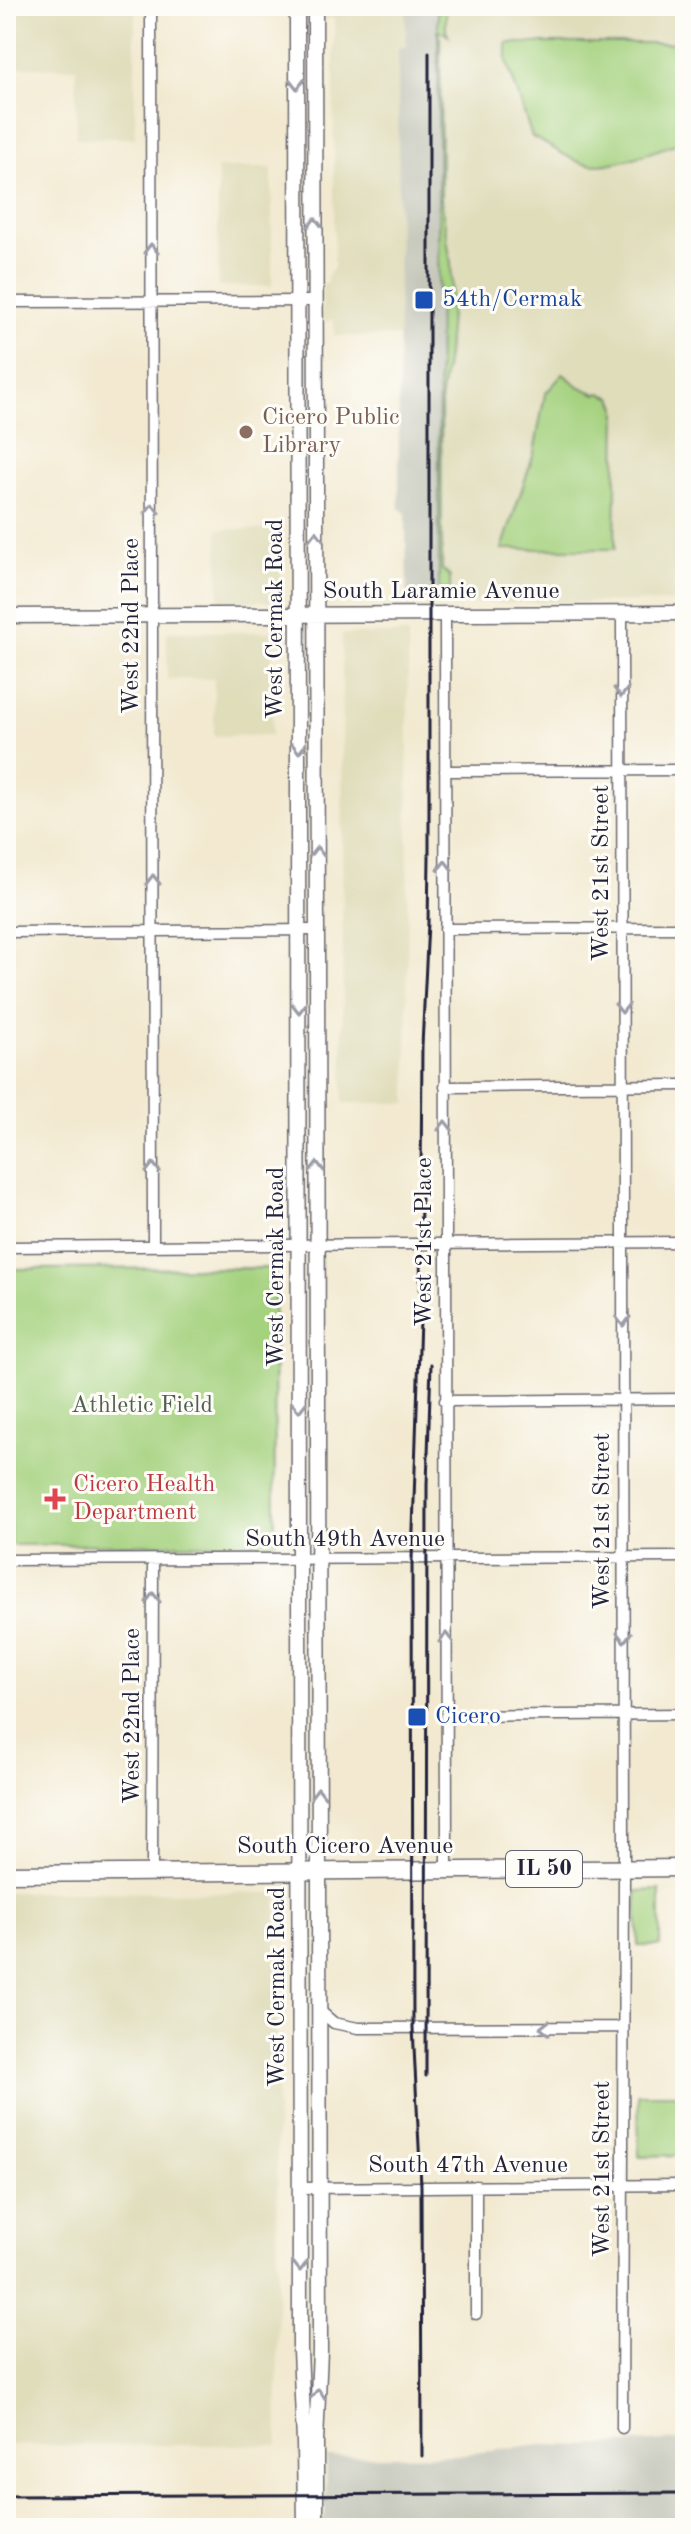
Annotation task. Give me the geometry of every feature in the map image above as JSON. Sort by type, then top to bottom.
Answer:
[{"type":"main road","name":"West Cermak Road","points":[[297,6],[300,2350],[305,2528]]},
{"type":"main road","name":"West Cermak Road","points":[[315,6],[320,2351],[316,2528]]},
{"type":"main road","name":"South Laramie Avenue","points":[[6,616],[685,613]]},
{"type":"main road","name":"South Cicero Avenue","points":[[6,1874],[685,1868]]},
{"type":"street","name":"West 22nd Place","points":[[151,6],[153,1246]]},
{"type":"street","points":[[6,302],[315,301]]},
{"type":"street","name":"West 21st Place","points":[[445,614],[447,1870]]},
{"type":"street","name":"West 21st Street","points":[[622,614],[622,2428]]},
{"type":"street","points":[[445,771],[685,770]]},
{"type":"street","points":[[445,929],[685,928]]},
{"type":"street","points":[[6,932],[317,930]]},
{"type":"street","points":[[445,1087],[685,1085]]},
{"type":"street","points":[[6,1247],[685,1242]]},
{"type":"street","points":[[445,1401],[685,1399]]},
{"type":"street","name":"South 49th Avenue","points":[[6,1560],[685,1557]]},
{"type":"street","name":"West 22nd Place","points":[[152,1872],[153,1560]]},
{"type":"street","points":[[446,1716],[685,1714]]},
{"type":"street","points":[[319,2010],[334,2023],[358,2028],[623,2027]]},
{"type":"street","name":"South 47th Avenue","points":[[300,2188],[685,2185]]},
{"type":"street","points":[[476,2186],[476,2314]]},
{"type":"shaded area","points":[[10,6],[135,6],[135,138],[76,138],[76,68],[9,67]]},
{"type":"shaded area","points":[[322,6],[406,6],[406,48],[398,48],[399,336],[334,336],[334,322],[322,318],[322,284],[327,284],[327,276],[334,268],[334,20],[330,17],[326,21],[321,15]]},
{"type":"shaded area","points":[[406,6],[438,6],[439,603],[407,604],[406,513],[399,508],[398,48],[406,47]]},
{"type":"shaded area","points":[[438,6],[685,6],[685,602],[439,603]]},
{"type":"shaded area","points":[[218,168],[272,168],[272,286],[218,286]]},
{"type":"shaded area","points":[[218,529],[281,530],[281,588],[272,595],[272,601],[219,601]]},
{"type":"shaded area","points":[[167,632],[272,632],[272,735],[214,736],[214,679],[167,679]]},
{"type":"shaded area","points":[[342,634],[408,634],[407,1103],[343,1103]]},
{"type":"shaded area","points":[[6,1892],[276,1893],[278,2445],[6,2445]]},
{"type":"shaded area","points":[[685,2440],[685,2528],[321,2528],[320,2517],[325,2517],[327,2457],[456,2455],[543,2445],[586,2446]]},
{"type":"green space","points":[[438,6],[446,6],[449,36],[440,30],[441,201],[452,285],[441,397],[442,569],[450,577],[450,590],[439,590]]},
{"type":"green space","points":[[507,43],[685,43],[685,141],[634,158],[594,165],[582,163],[532,137],[507,61]]},
{"type":"green space","points":[[563,374],[580,387],[613,398],[617,407],[615,549],[502,549],[534,453],[545,394]]},
{"type":"green space","name":"Athletic Field","points":[[274,1268],[275,1544],[10,1545],[9,1269]]},
{"type":"green space","points":[[660,1890],[660,1946],[638,1946],[637,1891]]},
{"type":"green space","points":[[638,2094],[685,2094],[685,2155],[639,2156]]},
{"type":"railway","points":[[422,2456],[421,2186],[413,2028],[412,1560],[420,1319],[422,1046],[429,857],[429,52]]},
{"type":"railway","points":[[426,2076],[427,1484],[431,1364]]},
{"type":"railway","points":[[6,2496],[685,2493]]},
{"type":"place","name":"54th/Cermak","points":[[424,300]]},
{"type":"place","name":"Cicero Public Library","points":[[246,432]]},
{"type":"place","name":"Cicero Health Department","points":[[55,1499]]},
{"type":"place","name":"Cicero","points":[[417,1717]]}]
